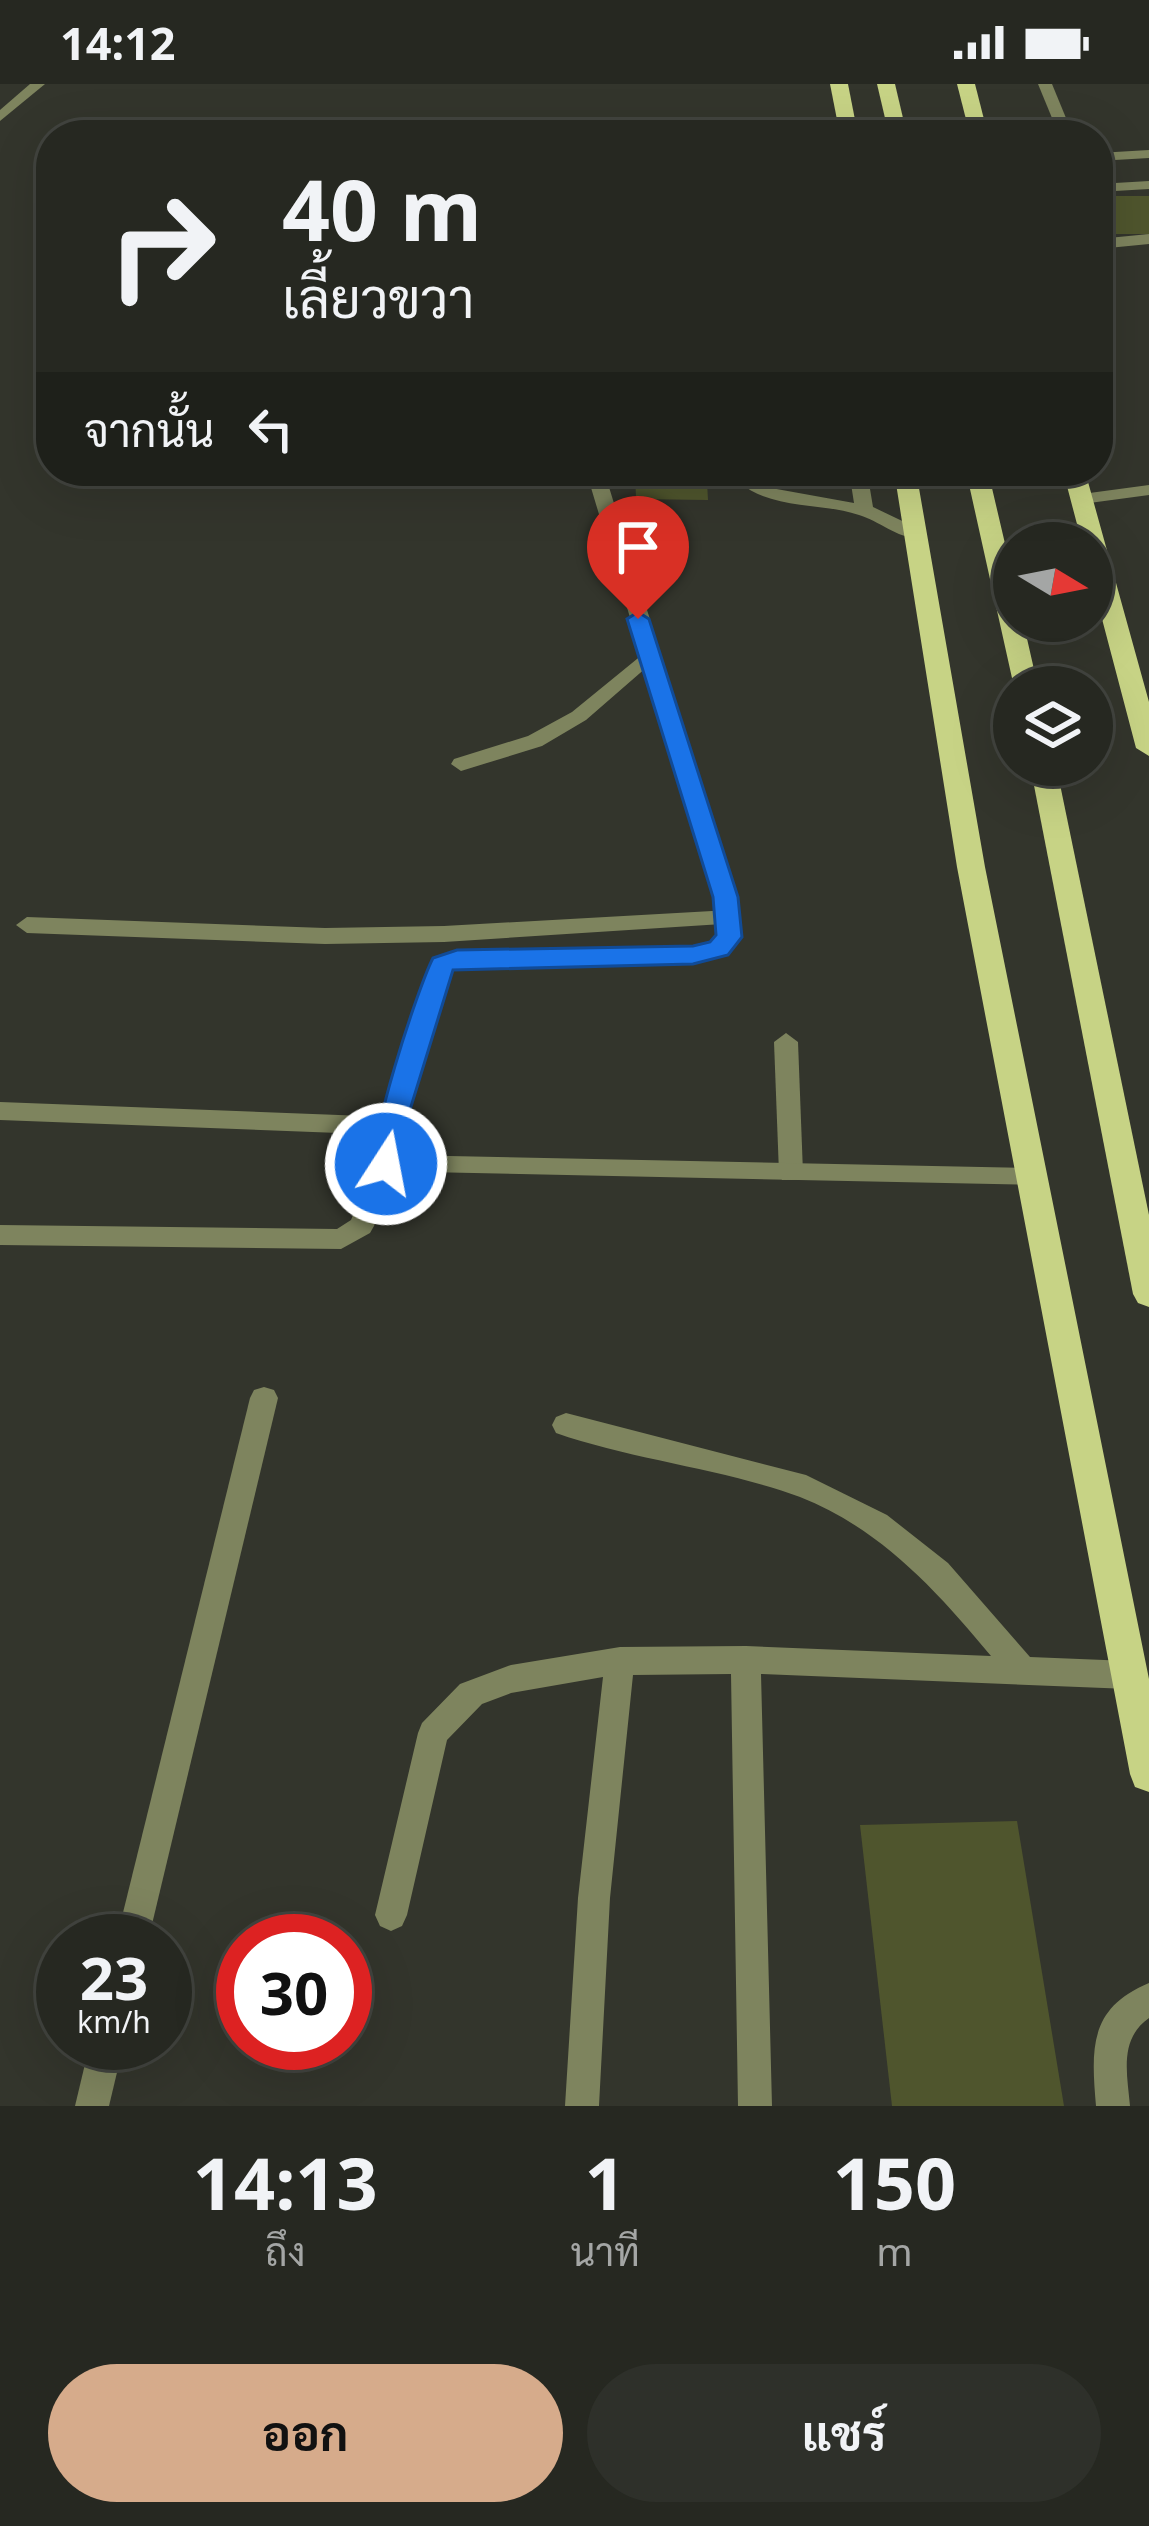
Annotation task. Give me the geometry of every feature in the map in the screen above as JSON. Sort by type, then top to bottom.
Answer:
[{"type":"main road","points":[[839,84],[846,120]]},
{"type":"main road","points":[[886,84],[894,120]]},
{"type":"main road","points":[[966,84],[976,120]]},
{"type":"main road","points":[[908,486],[1030,1178],[1149,1774]]},
{"type":"main road","points":[[980,486],[1021,666]]},
{"type":"main road","points":[[1078,486],[1149,748]]},
{"type":"main road","points":[[1046,786],[1149,1294]]},
{"type":"street","points":[[0,116],[38,84]]},
{"type":"street","points":[[1045,84],[1060,120]]},
{"type":"street","points":[[1113,156],[1149,154]]},
{"type":"street","points":[[1113,187],[1149,185]]},
{"type":"street","points":[[1113,243],[1149,239]]},
{"type":"street","points":[[0,1235],[341,1239],[361,1226],[386,1164],[391,1126],[442,964],[457,959],[693,955],[719,949],[729,937],[730,918],[600,486]]},
{"type":"street","points":[[755,486],[864,510],[916,534]]},
{"type":"street","points":[[861,486],[864,510]]},
{"type":"street","points":[[1082,499],[1149,490]]},
{"type":"street","points":[[460,764],[550,733],[579,716],[648,656]]},
{"type":"street","points":[[27,925],[326,936],[730,918]]},
{"type":"street","points":[[786,1042],[790,1173]]},
{"type":"street","points":[[0,1111],[391,1126]]},
{"type":"street","points":[[386,1164],[1030,1178]]},
{"type":"street","points":[[139,1914],[264,1397]]},
{"type":"street","points":[[566,1425],[806,1487],[860,1515],[938,1573],[1021,1669]]},
{"type":"street","points":[[391,1915],[433,1733],[471,1694],[511,1679],[620,1661],[746,1660],[1130,1675]]},
{"type":"street","points":[[746,1660],[755,2106]]},
{"type":"street","points":[[583,2106],[594,1898],[620,1661]]},
{"type":"street","points":[[1113,2106],[1109,2063],[1115,2024],[1126,2008],[1149,2000]]},
{"type":"street","points":[[92,2106],[101,2070]]},
{"type":"building","points":[[1113,196],[1149,196],[1149,234],[1113,234]]},
{"type":"building","points":[[636,486],[707,486],[708,500],[636,499]]},
{"type":"building","points":[[1017,1821],[1064,2106],[892,2106],[860,1825]]},
{"type":"route","points":[[386,1164],[391,1126],[442,964],[457,959],[693,955],[719,949],[729,937],[725,897],[638,619]]}]
